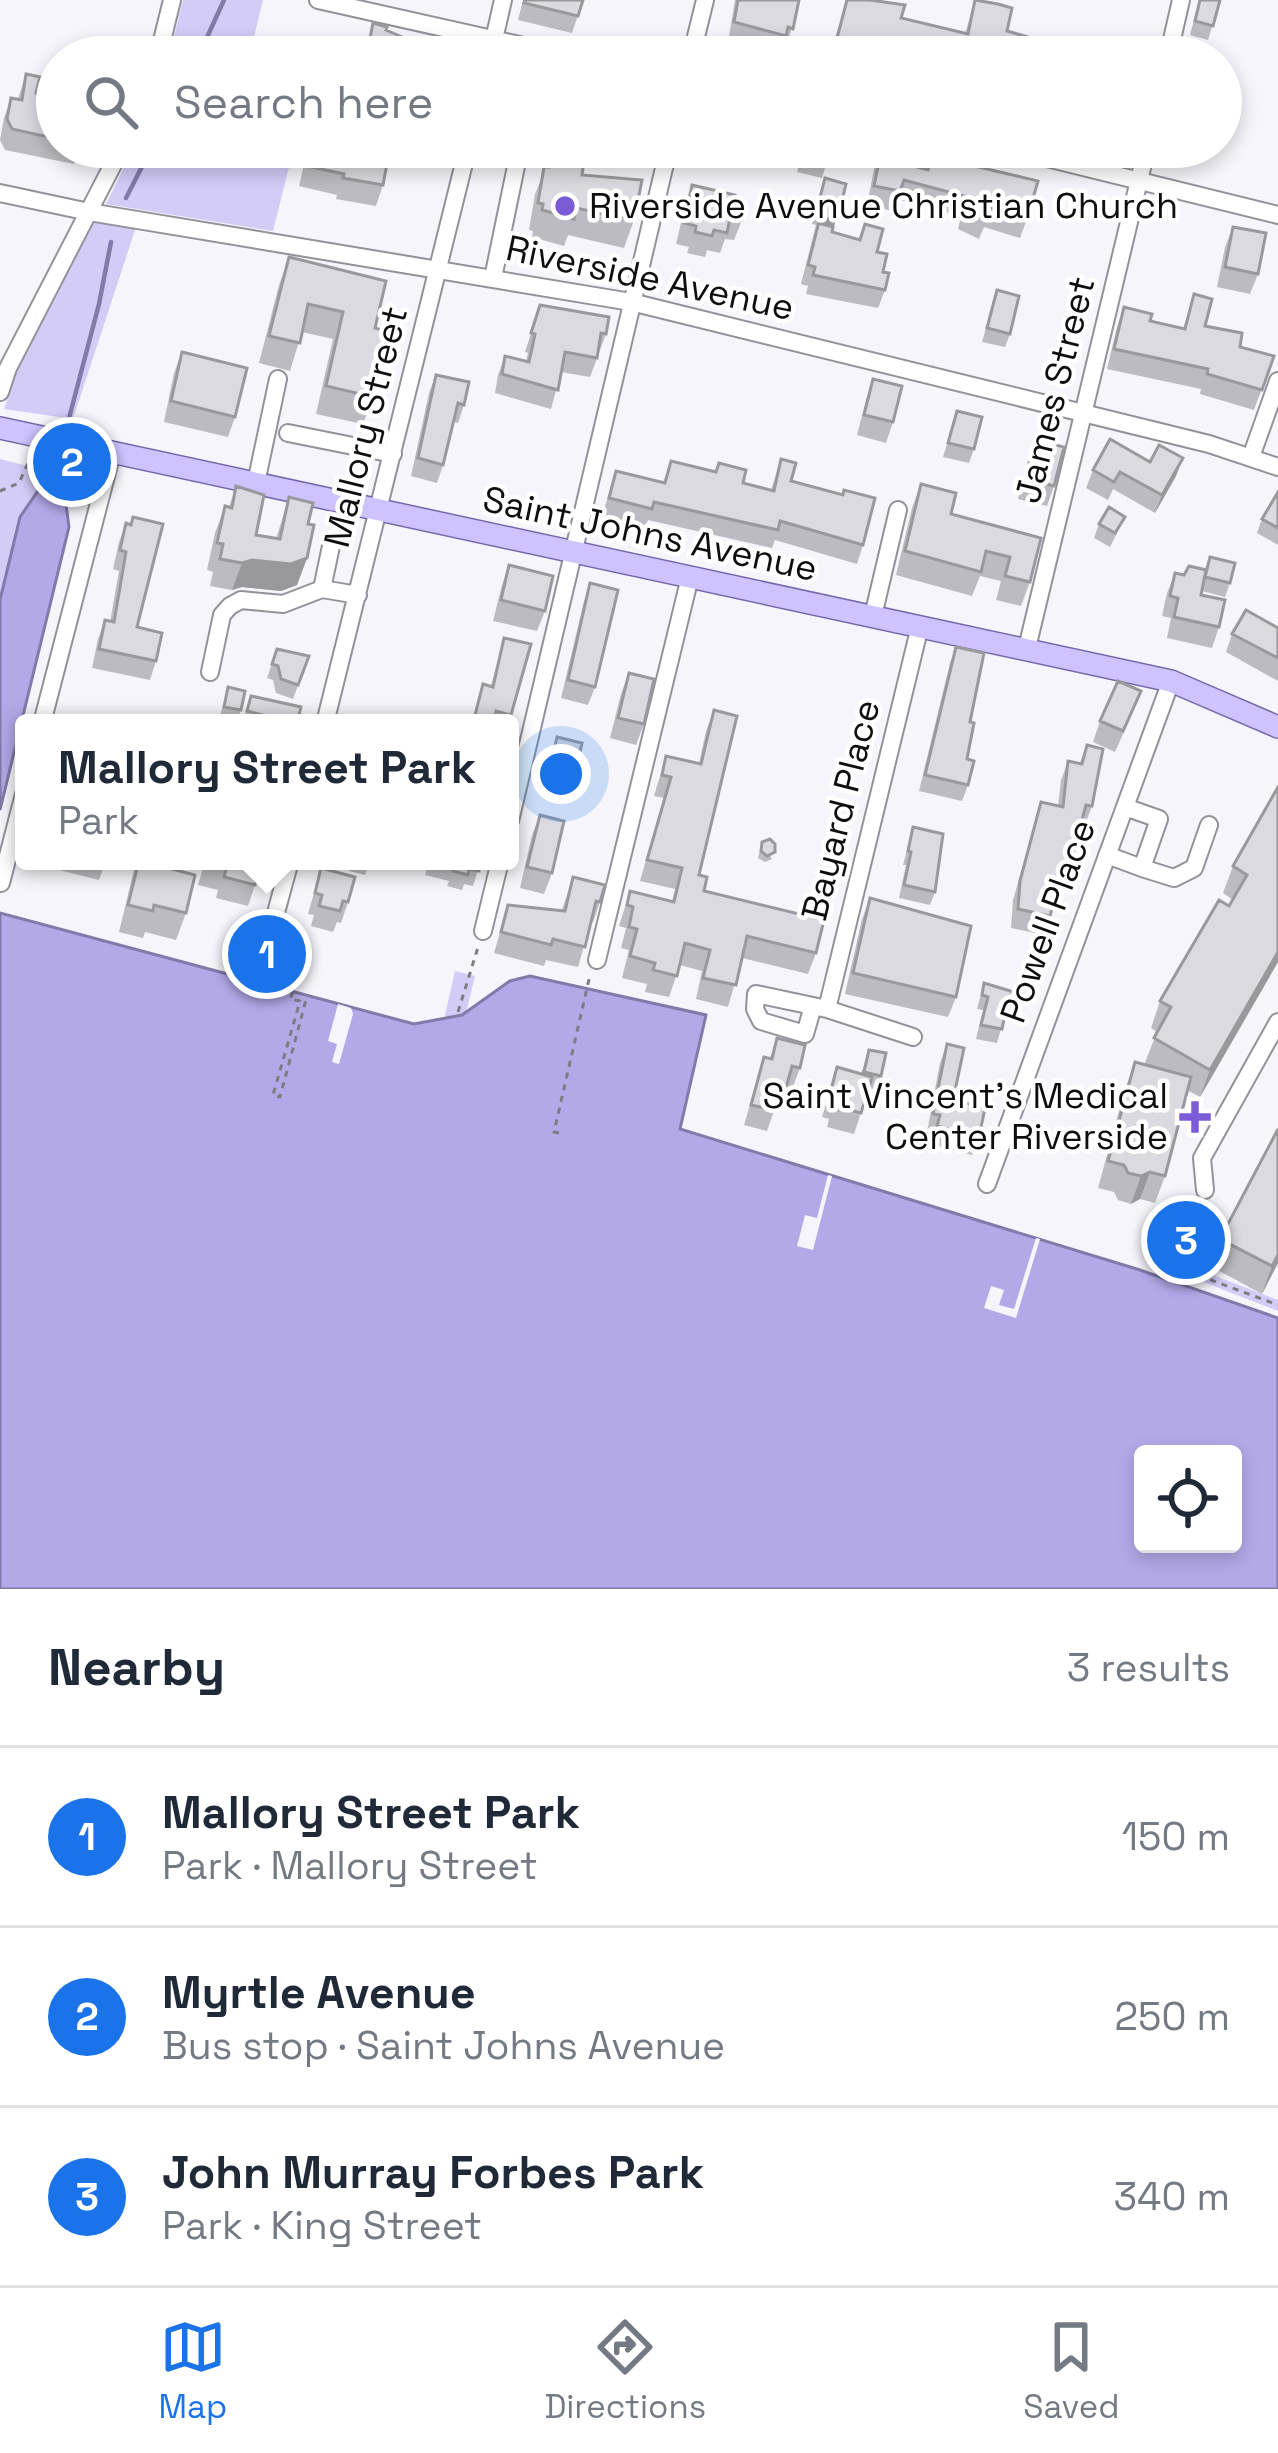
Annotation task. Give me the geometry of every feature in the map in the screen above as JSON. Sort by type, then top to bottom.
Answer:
[{"type":"main road","name":"Saint Johns Avenue","points":[[0,428],[1171,681],[1278,727]]},
{"type":"street","points":[[163,36],[172,0]]},
{"type":"street","points":[[318,0],[448,36]]},
{"type":"street","points":[[495,36],[503,0]]},
{"type":"street","points":[[696,36],[705,0]]},
{"type":"street","points":[[1173,36],[1181,0]]},
{"type":"street","points":[[0,392],[111,168]]},
{"type":"street","name":"Mallory Street","points":[[327,714],[463,168]]},
{"type":"street","points":[[493,278],[516,168]]},
{"type":"street","points":[[519,782],[664,168]]},
{"type":"street","points":[[1089,168],[1278,215]]},
{"type":"street","name":"James Street","points":[[1027,648],[1142,168]]},
{"type":"street","name":"Riverside Avenue","points":[[0,194],[631,302],[1083,413],[1278,467]]},
{"type":"street","points":[[256,483],[278,379]]},
{"type":"street","points":[[1252,457],[1278,381]]},
{"type":"street","points":[[288,433],[393,454]]},
{"type":"street","points":[[44,714],[112,452]]},
{"type":"street","points":[[873,616],[898,510]]},
{"type":"street","points":[[322,589],[331,546]]},
{"type":"street","points":[[597,960],[690,577]]},
{"type":"street","points":[[210,672],[222,615],[241,600],[284,604],[322,589],[358,595]]},
{"type":"street","name":"Bayard Place","points":[[820,1008],[920,626]]},
{"type":"street","name":"Powell Place","points":[[987,1184],[1171,681]]},
{"type":"street","points":[[1125,807],[1159,819],[1142,868]]},
{"type":"street","points":[[1107,855],[1174,878],[1194,868],[1209,825]]},
{"type":"street","points":[[1,883],[15,829]]},
{"type":"street","points":[[274,920],[288,870]]},
{"type":"street","points":[[483,931],[498,870]]},
{"type":"street","points":[[820,1008],[805,1034],[760,1021],[756,994],[820,1008],[913,1037]]},
{"type":"street","points":[[1204,1190],[1202,1158],[1278,1022]]},
{"type":"path","points":[[0,491],[19,483],[29,461]]},
{"type":"path","points":[[458,1012],[483,931]]},
{"type":"path","points":[[554,1132],[585,984]]},
{"type":"path","points":[[293,992],[290,999],[300,1001],[273,1095],[280,1097],[307,996]]},
{"type":"path","points":[[1196,1211],[1176,1267],[1278,1305]]},
{"type":"shaded area","points":[[183,0],[263,0],[254,36],[174,36]]},
{"type":"shaded area","points":[[124,168],[289,168],[273,231],[106,204]]},
{"type":"shaded area","points":[[97,217],[137,224],[73,419],[4,409],[17,371]]},
{"type":"shaded area","points":[[0,459],[51,472],[20,517],[0,600]]},
{"type":"shaded area","points":[[51,472],[62,474],[69,527],[23,714],[15,714],[15,748],[0,810],[0,600],[20,517]]},
{"type":"shaded area","points":[[0,913],[414,1024],[462,1015],[510,981],[530,976],[706,1015],[680,1129],[1140,1270],[1278,1318],[1278,1589],[0,1589]]},
{"type":"shaded area","points":[[266,922],[282,926],[268,985],[252,981]]},
{"type":"shaded area","points":[[455,971],[475,976],[466,1013],[444,1020]]},
{"type":"shaded area","points":[[1187,1211],[1199,1216],[1187,1265],[1278,1300],[1278,1311],[1170,1269]]},
{"type":"pier","points":[[338,1004],[351,1008],[353,1014],[339,1064],[332,1062],[337,1044],[328,1041]]},
{"type":"pier","points":[[828,1175],[832,1176],[813,1250],[797,1246],[805,1215],[817,1218]]},
{"type":"pier","points":[[1036,1238],[1040,1239],[1016,1318],[984,1308],[991,1286],[1004,1290],[999,1305],[1014,1309]]},
{"type":"building","points":[[525,0],[583,0],[578,16]]},
{"type":"building","points":[[738,0],[799,0],[793,29],[788,27],[786,36],[734,22]]},
{"type":"building","points":[[847,0],[905,5],[901,18],[968,34],[975,0],[1012,8],[1007,31],[1024,36],[838,36]]},
{"type":"building","points":[[1200,0],[1220,0],[1213,26],[1195,21]]},
{"type":"building","points":[[373,23],[400,36],[370,36]]},
{"type":"building","points":[[26,74],[36,76],[36,134],[12,129],[7,119],[11,98],[22,100]]},
{"type":"building","points":[[316,168],[386,168],[383,185],[343,178],[344,174]]},
{"type":"building","points":[[544,168],[583,168],[582,175],[642,180],[634,220],[576,208],[574,219],[542,210],[543,204],[538,203]]},
{"type":"building","points":[[878,168],[983,168],[1038,181],[1027,219],[989,207],[986,220],[965,210],[968,197],[904,180],[900,191],[874,186]]},
{"type":"building","points":[[825,178],[846,184],[840,209],[822,224],[860,240],[865,224],[883,229],[877,252],[887,254],[885,290],[813,275],[815,267],[808,265]]},
{"type":"building","points":[[692,185],[735,195],[733,202],[745,204],[742,220],[730,218],[727,233],[695,232],[696,226],[684,223]]},
{"type":"building","points":[[1233,227],[1266,233],[1258,274],[1225,267]]},
{"type":"building","points":[[289,257],[386,281],[375,328],[389,332],[373,397],[326,386],[343,312],[308,304],[300,343],[269,336]]},
{"type":"building","points":[[997,290],[1019,296],[1010,334],[987,328]]},
{"type":"building","points":[[1194,294],[1212,299],[1205,326],[1242,333],[1240,347],[1274,356],[1262,390],[1207,374],[1208,369],[1114,349],[1124,307],[1152,314],[1150,321],[1185,329]]},
{"type":"building","points":[[540,305],[609,317],[597,358],[565,352],[558,390],[502,374],[505,356],[529,362]]},
{"type":"building","points":[[182,352],[247,368],[235,417],[171,401]]},
{"type":"building","points":[[436,375],[469,382],[464,405],[458,403],[443,465],[418,458]]},
{"type":"building","points":[[873,379],[902,386],[893,422],[864,415]]},
{"type":"building","points":[[957,411],[982,417],[974,449],[948,443]]},
{"type":"building","points":[[1110,439],[1150,462],[1159,445],[1183,458],[1162,495],[1120,472],[1114,482],[1093,470]]},
{"type":"building","points":[[1035,440],[1064,447],[1054,486],[1026,479]]},
{"type":"building","points":[[781,459],[796,463],[791,481],[875,498],[863,545],[780,521],[778,530],[654,502],[652,509],[609,498],[616,471],[665,483],[671,461],[716,472],[719,463],[746,470],[743,483],[774,491]]},
{"type":"building","points":[[921,484],[956,493],[951,514],[1041,538],[1030,582],[1005,576],[1010,557],[986,551],[981,572],[905,551]]},
{"type":"building","points":[[236,486],[264,495],[256,535],[280,539],[289,497],[313,503],[307,558],[291,564],[220,559],[223,544],[217,543],[225,506],[232,508]]},
{"type":"building","points":[[1278,492],[1278,528],[1262,519]]},
{"type":"building","points":[[1109,507],[1125,517],[1115,533],[1099,524]]},
{"type":"building","points":[[133,517],[163,524],[137,627],[162,633],[156,661],[99,649],[105,620],[114,622],[126,552],[120,550],[126,523],[131,525]]},
{"type":"building","points":[[1210,557],[1235,563],[1230,583],[1205,577]]},
{"type":"building","points":[[509,565],[553,576],[545,611],[501,600]]},
{"type":"building","points":[[1189,566],[1206,570],[1201,595],[1225,600],[1219,627],[1174,617],[1178,598],[1170,596],[1175,573],[1184,575]]},
{"type":"building","points":[[590,583],[618,590],[595,687],[568,680]]},
{"type":"building","points":[[1246,610],[1278,628],[1278,658],[1232,634]]},
{"type":"building","points":[[504,638],[531,644],[511,714],[475,714],[483,684],[493,687]]},
{"type":"building","points":[[956,647],[984,653],[970,722],[974,723],[967,759],[974,761],[968,785],[925,775]]},
{"type":"building","points":[[277,649],[309,656],[298,685],[281,679],[278,666],[272,664]]},
{"type":"building","points":[[629,673],[654,679],[644,724],[618,718]]},
{"type":"building","points":[[1118,681],[1141,691],[1123,731],[1100,721]]},
{"type":"building","points":[[228,687],[245,691],[241,710],[224,707]]},
{"type":"building","points":[[251,696],[301,707],[299,714],[247,711]]},
{"type":"building","points":[[714,710],[737,716],[699,875],[707,877],[704,891],[824,920],[816,953],[747,936],[736,985],[703,978],[710,950],[685,943],[677,976],[653,970],[655,963],[630,956],[637,929],[629,927],[630,891],[674,902],[682,868],[647,860],[671,777],[662,775],[666,756],[701,764]]},
{"type":"building","points":[[557,737],[582,743],[574,778],[549,772]]},
{"type":"building","points":[[1087,745],[1103,749],[1092,806],[1086,805],[1066,879],[1061,877],[1050,916],[1018,909],[1020,881],[1041,802],[1063,807],[1068,761],[1082,764]]},
{"type":"building","points":[[1278,787],[1278,952],[1210,1070],[1154,1038],[1171,1007],[1160,1001],[1219,900],[1229,906],[1247,875],[1233,866]]},
{"type":"building","points":[[540,815],[564,821],[552,873],[527,867]]},
{"type":"building","points":[[913,827],[943,834],[935,892],[904,885]]},
{"type":"building","points":[[770,839],[775,852],[767,856],[761,851],[762,842]]},
{"type":"building","points":[[137,870],[195,875],[186,913],[128,905]]},
{"type":"building","points":[[226,870],[259,870],[255,885],[224,877]]},
{"type":"building","points":[[321,870],[355,877],[348,902],[343,901],[340,911],[319,906],[322,895],[315,893]]},
{"type":"building","points":[[573,877],[605,885],[600,902],[596,901],[585,947],[553,939],[551,945],[501,932],[508,905],[565,911]]},
{"type":"building","points":[[870,898],[971,926],[956,997],[853,973]]},
{"type":"building","points":[[984,983],[1017,993],[1014,1006],[1007,1004],[1002,1029],[981,1025],[988,997],[982,995]]},
{"type":"building","points":[[777,1038],[805,1045],[800,1068],[792,1066],[774,1110],[751,1105],[764,1057],[772,1059]]},
{"type":"building","points":[[947,1044],[964,1048],[953,1100],[985,1108],[979,1137],[937,1126],[940,1115],[933,1114]]},
{"type":"building","points":[[869,1050],[886,1053],[881,1076],[864,1072]]},
{"type":"building","points":[[1135,1062],[1191,1077],[1165,1176],[1128,1173],[1124,1165],[1108,1161]]},
{"type":"building","points":[[837,1067],[872,1077],[861,1113],[834,1106],[836,1099],[829,1097]]},
{"type":"building","points":[[1278,1129],[1278,1255],[1272,1266],[1220,1239]]},
{"type":"waterway","points":[[208,36],[224,0]]},
{"type":"waterway","points":[[126,198],[141,168]]},
{"type":"waterway","points":[[68,422],[111,242]]},
{"type":"place","name":"Riverside Avenue Christian Church","points":[[565,206]]},
{"type":"place","name":"Myrtle Avenue","points":[[72,462]]},
{"type":"place","name":"Mallory Street Park","points":[[267,954]]},
{"type":"place","name":"Saint Vincent's Medical Center Riverside","points":[[1195,1117]]},
{"type":"place","name":"John Murray Forbes Park","points":[[1186,1240]]}]
